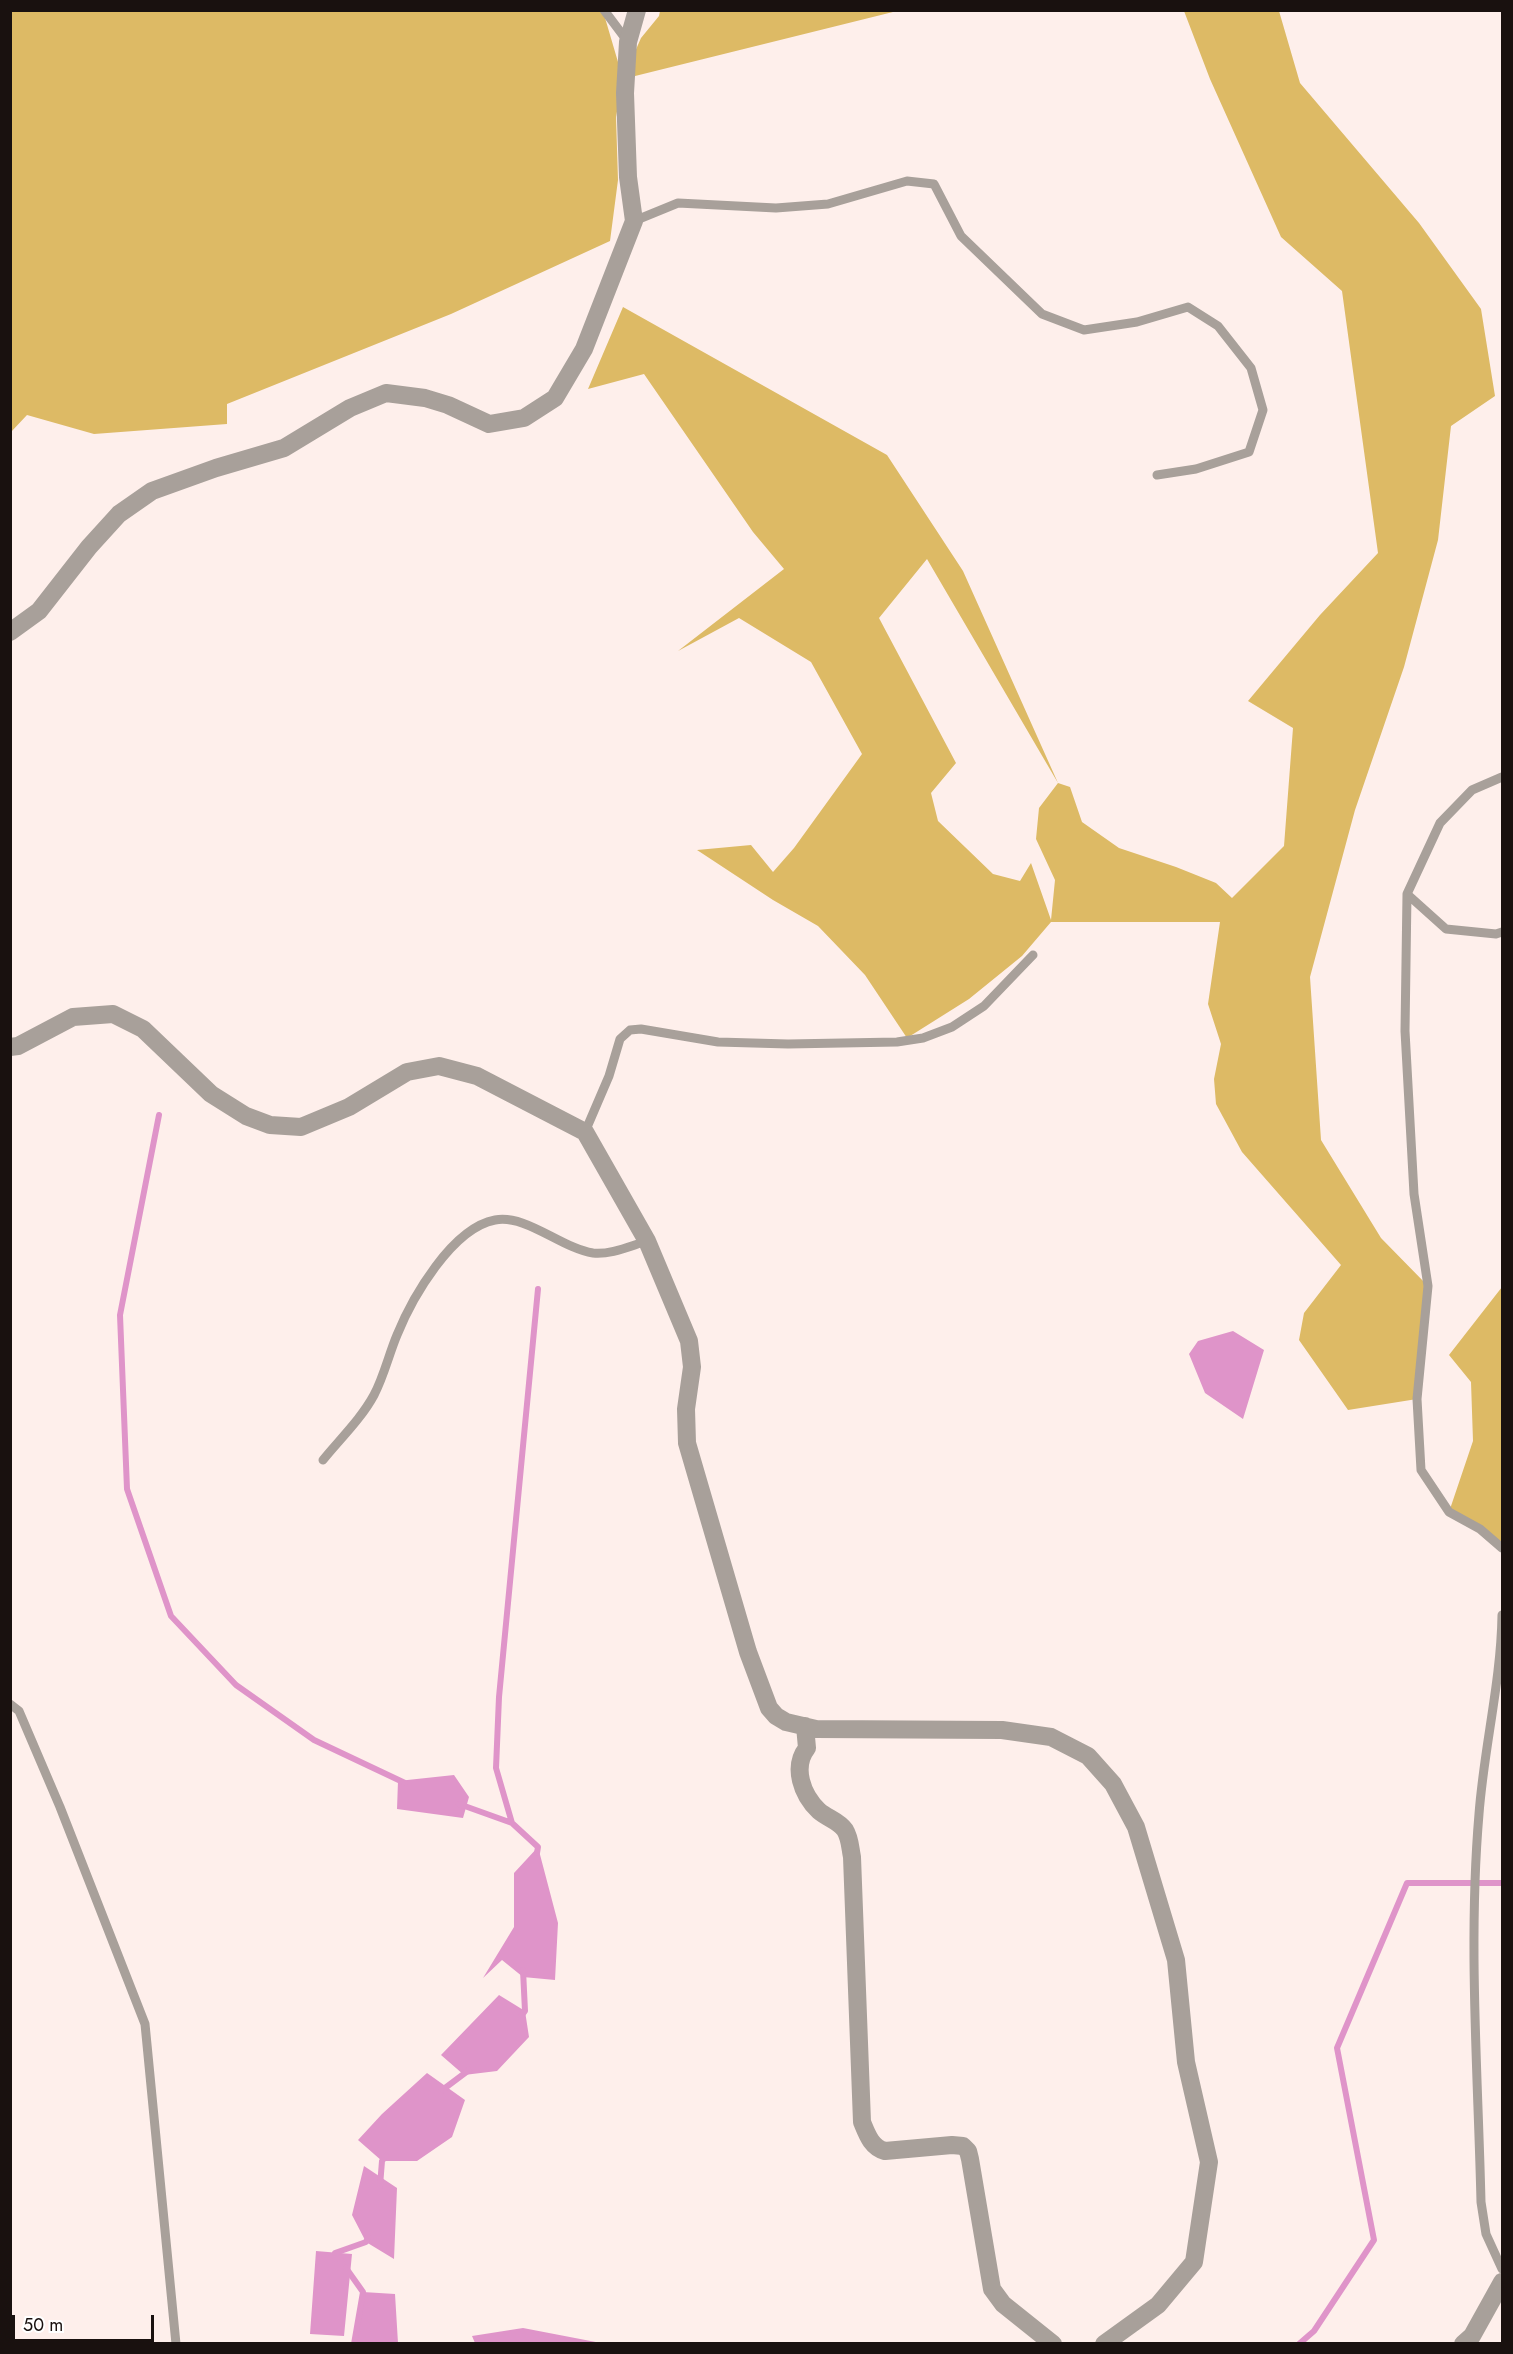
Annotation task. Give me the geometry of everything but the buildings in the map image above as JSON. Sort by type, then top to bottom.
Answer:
[{"type":"street","points":[[10,632],[39,611],[89,547],[119,514],[152,491],[216,468],[284,448],[350,408],[386,393],[437,401],[489,423],[524,418],[555,398],[584,349],[634,220],[625,130],[628,42],[637,10]]},
{"type":"street","points":[[10,1047],[18,1046],[73,1017],[113,1014],[143,1029],[211,1094],[246,1116],[270,1125],[302,1127],[349,1107],[407,1072],[439,1066],[477,1076],[585,1132],[646,1241],[689,1341],[692,1367],[686,1409],[687,1443],[748,1652],[769,1708],[786,1722],[816,1729],[1002,1730],[1051,1737],[1088,1755],[1113,1784],[1136,1827],[1176,1960],[1186,2062],[1209,2162],[1194,2262],[1158,2305],[1104,2343]]},
{"type":"street","points":[[805,1726],[808,1742],[799,1767],[800,1779],[812,1803],[823,1814],[843,1827],[849,1838],[852,1857],[862,2122],[871,2141],[878,2149],[885,2151],[952,2145],[963,2146],[968,2151],[992,2289],[1003,2304],[1053,2343]]},
{"type":"street","points":[[1463,2343],[1472,2336],[1503,2282]]},
{"type":"lane","points":[[604,10],[628,42]]},
{"type":"lane","points":[[634,220],[678,203],[776,208],[828,204],[907,181],[934,184],[961,236],[1042,314],[1083,330],[1137,321],[1188,307],[1218,326],[1251,368],[1263,410],[1249,452],[1196,469],[1157,475]]},
{"type":"lane","points":[[1503,777],[1472,790],[1440,823],[1407,894],[1406,1054],[1414,1194],[1428,1286],[1417,1399],[1421,1470],[1449,1512],[1480,1529],[1503,1548]]},
{"type":"lane","points":[[1407,894],[1446,929],[1496,934],[1503,932]]},
{"type":"lane","points":[[585,1132],[609,1076],[620,1040],[630,1030],[642,1029],[718,1042],[788,1044],[897,1042],[923,1038],[952,1027],[984,1006],[1033,955]]},
{"type":"lane","points":[[323,1460],[368,1405],[375,1393],[397,1334],[424,1285],[458,1240],[478,1225],[495,1220],[514,1220],[570,1246],[593,1253],[616,1250],[646,1241]]},
{"type":"lane","points":[[1503,1615],[1495,1706],[1479,1813],[1474,1951],[1481,2202],[1486,2235],[1503,2269]]},
{"type":"lane","points":[[10,1704],[20,1711],[145,2024],[176,2343]]},
{"type":"shaded area","points":[[11,11],[603,11],[623,79],[616,117],[618,180],[610,241],[451,314],[227,404],[227,424],[94,434],[27,415],[11,432]]},
{"type":"shaded area","points":[[660,11],[897,11],[623,79],[641,38],[659,16]]},
{"type":"shaded area","points":[[1184,11],[1279,11],[1300,83],[1419,223],[1481,309],[1495,396],[1451,426],[1438,540],[1404,667],[1355,810],[1310,977],[1321,1140],[1381,1238],[1428,1286],[1417,1399],[1348,1410],[1299,1340],[1304,1313],[1341,1265],[1242,1152],[1216,1104],[1214,1079],[1221,1044],[1208,1004],[1220,922],[1051,922],[1022,956],[969,999],[907,1038],[865,975],[818,926],[773,900],[697,850],[751,845],[773,872],[794,848],[862,754],[811,662],[739,618],[678,651],[784,569],[753,532],[644,374],[588,389],[623,307],[887,455],[963,571],[1058,783],[1070,787],[1082,822],[1119,848],[1216,883],[1232,898],[1284,846],[1293,728],[1248,701],[1320,615],[1378,553],[1342,291],[1281,237],[1210,79]],"holes":[[[927,559],[1058,783],[1039,808],[1036,839],[1055,880],[1051,920],[1031,863],[1020,881],[993,874],[938,821],[931,793],[956,763],[879,618]]]},
{"type":"shaded area","points":[[1502,1287],[1502,1548],[1449,1512],[1473,1441],[1471,1382],[1449,1355]]},
{"type":"shaded area","points":[[1233,1331],[1264,1350],[1243,1419],[1205,1393],[1189,1354],[1198,1341]]},
{"type":"shaded area","points":[[454,1775],[469,1797],[463,1818],[397,1809],[398,1781]]},
{"type":"shaded area","points":[[538,1847],[558,1923],[555,1980],[523,1977],[502,1960],[483,1978],[514,1927],[514,1873]]},
{"type":"shaded area","points":[[499,1995],[525,2011],[529,2037],[497,2071],[464,2075],[441,2055]]},
{"type":"shaded area","points":[[427,2073],[465,2100],[452,2137],[417,2161],[382,2161],[358,2140],[382,2114]]},
{"type":"shaded area","points":[[364,2166],[397,2188],[394,2259],[366,2242],[352,2215]]},
{"type":"shaded area","points":[[316,2251],[352,2254],[344,2336],[310,2334]]},
{"type":"shaded area","points":[[363,2292],[395,2294],[398,2343],[354,2343]]},
{"type":"shaded area","points":[[523,2328],[601,2343],[475,2343],[472,2336]]},
{"type":"waterway","points":[[159,1115],[120,1315],[127,1489],[171,1616],[236,1685],[314,1740],[405,1783]]},
{"type":"waterway","points":[[512,1823],[496,1768],[499,1697],[538,1289]]},
{"type":"waterway","points":[[459,1804],[512,1823],[538,1847],[537,1853]]},
{"type":"waterway","points":[[1299,2344],[1314,2331],[1374,2240],[1337,2048],[1407,1883],[1502,1883]]},
{"type":"waterway","points":[[522,2015],[525,2011],[523,1970]]},
{"type":"waterway","points":[[441,2091],[469,2070]]},
{"type":"waterway","points":[[380,2186],[382,2161],[386,2156]]},
{"type":"waterway","points":[[340,2259],[335,2253],[366,2242],[368,2237]]},
{"type":"waterway","points":[[346,2268],[363,2292],[354,2344]]}]
